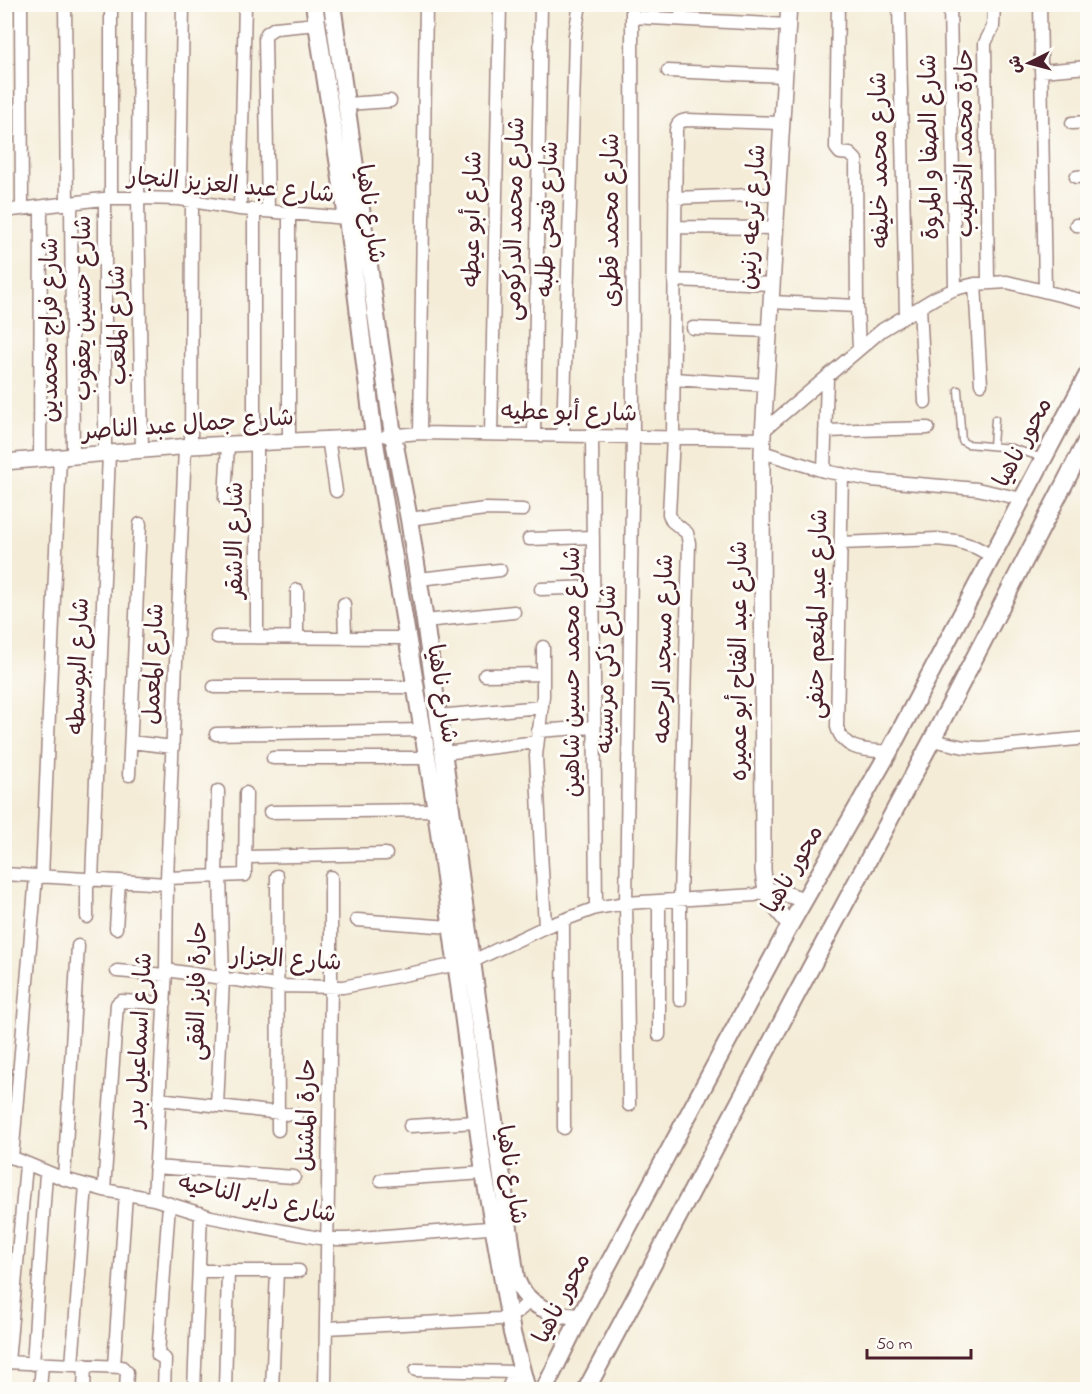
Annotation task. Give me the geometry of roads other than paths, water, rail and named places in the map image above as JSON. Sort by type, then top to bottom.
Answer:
[{"type":"main road","name":"شارع ناهيا","points":[[314,4],[347,218],[374,437],[436,810],[484,1173],[516,1279],[522,1292],[530,1300]]},
{"type":"main road","name":"شارع ناهيا","points":[[332,4],[393,435],[419,579],[473,961],[509,1317],[517,1368],[527,1389]]},
{"type":"main road","name":"محور ناهيا","points":[[544,1389],[580,1317],[790,925],[890,752],[1088,374]]},
{"type":"main road","points":[[586,1389],[932,740],[1088,438]]},
{"type":"main road","points":[[530,1300],[552,1312],[580,1317]]},
{"type":"street","points":[[21,4],[22,209]]},
{"type":"street","name":"شارع فراج محمدين","points":[[39,876],[66,457],[69,204],[65,4]]},
{"type":"street","name":"شارع حسين يعقوب","points":[[107,454],[111,4]]},
{"type":"street","name":"شارع الملعب","points":[[138,4],[142,450]]},
{"type":"street","name":"شارع المعمل","points":[[167,881],[188,446],[183,4]]},
{"type":"street","points":[[240,209],[245,4]]},
{"type":"street","points":[[420,432],[426,4]]},
{"type":"street","name":"شارع أبو عيطه","points":[[490,434],[500,4]]},
{"type":"street","name":"شارع محمد الدركومى","points":[[534,434],[541,4]]},
{"type":"street","name":"شارع فتحى طلبه","points":[[563,435],[575,35],[580,4]]},
{"type":"street","points":[[681,20],[682,4]]},
{"type":"street","name":"شارع ترعه زنين","points":[[763,441],[789,4]]},
{"type":"street","points":[[838,4],[836,148],[840,153],[850,154],[856,160],[859,348]]},
{"type":"street","name":"شارع محمد خليفه","points":[[898,4],[906,315]]},
{"type":"street","name":"شارع الصفا و المروة","points":[[950,4],[955,289]]},
{"type":"street","name":"حارة محمد الخطيب","points":[[988,282],[985,43],[993,27],[994,4]]},
{"type":"street","points":[[1040,4],[1045,291]]},
{"type":"street","points":[[632,11],[681,20],[788,25]]},
{"type":"street","name":"شارع محمد قطرى","points":[[632,11],[633,436]]},
{"type":"street","points":[[268,211],[265,38],[267,33],[275,28],[317,24]]},
{"type":"street","points":[[1041,70],[1088,67]]},
{"type":"street","points":[[668,71],[785,76]]},
{"type":"street","points":[[347,104],[390,101]]},
{"type":"street","name":"شارع مسجد الرحمه","points":[[680,1000],[680,899],[689,543],[687,533],[672,521],[669,514],[673,437],[677,124],[687,120],[782,123]]},
{"type":"street","points":[[1072,123],[1088,122]]},
{"type":"street","points":[[675,198],[778,194]]},
{"type":"street","name":"شارع عبد العزيز النجار","points":[[4,211],[108,199],[138,198],[186,200],[240,209],[347,218]]},
{"type":"street","points":[[40,459],[41,207]]},
{"type":"street","name":"شارع الاشقر","points":[[254,210],[257,637]]},
{"type":"street","points":[[289,212],[289,440]]},
{"type":"street","points":[[675,227],[776,228]]},
{"type":"street","points":[[674,280],[773,284]]},
{"type":"street","points":[[763,441],[859,348],[906,315],[955,289],[988,282],[1007,282],[1088,302]]},
{"type":"street","points":[[975,284],[981,384]]},
{"type":"street","points":[[771,302],[857,306]]},
{"type":"street","points":[[920,307],[925,402]]},
{"type":"street","points":[[693,328],[770,331]]},
{"type":"street","points":[[673,379],[766,385]]},
{"type":"street","points":[[824,471],[827,379]]},
{"type":"street","points":[[825,431],[928,428]]},
{"type":"street","name":"شارع أبو عطيه","points":[[374,437],[420,432],[763,441],[824,471],[871,480],[977,489],[1022,499]]},
{"type":"street","name":"شارع محمد حسين شاهين","points":[[592,436],[596,908]]},
{"type":"street","name":"شارع ذكى مرسينه","points":[[630,1105],[626,903],[633,436]]},
{"type":"street","name":"شارع جمال عبد الناصر","points":[[5,462],[188,446],[374,437]]},
{"type":"street","points":[[328,438],[336,491]]},
{"type":"street","name":"شارع عبد الفتاح أبو عميره","points":[[763,441],[763,870],[773,906],[790,925]]},
{"type":"street","points":[[225,499],[228,444]]},
{"type":"street","points":[[4,446],[5,462]]},
{"type":"street","name":"شارع البوسطه","points":[[87,917],[107,454]]},
{"type":"street","name":"شارع عبد المنعم حنفى","points":[[842,474],[837,727],[842,739],[851,747],[890,752]]},
{"type":"street","points":[[409,519],[485,509],[524,510]]},
{"type":"street","points":[[129,775],[140,524]]},
{"type":"street","points":[[529,539],[592,537]]},
{"type":"street","points":[[841,543],[937,539],[956,541],[992,556]]},
{"type":"street","points":[[419,579],[500,570]]},
{"type":"street","points":[[541,589],[593,587]]},
{"type":"street","points":[[297,590],[297,637]]},
{"type":"street","points":[[344,604],[345,637]]},
{"type":"street","points":[[425,621],[514,612]]},
{"type":"street","points":[[217,637],[407,638]]},
{"type":"street","points":[[543,647],[542,707],[538,737],[545,927]]},
{"type":"street","points":[[485,675],[543,674]]},
{"type":"street","points":[[214,687],[415,687]]},
{"type":"street","points":[[437,716],[542,707]]},
{"type":"street","points":[[444,753],[594,727]]},
{"type":"street","points":[[216,734],[422,730]]},
{"type":"street","points":[[932,740],[956,746],[981,748],[1088,738]]},
{"type":"street","points":[[131,742],[172,747]]},
{"type":"street","points":[[273,758],[427,758]]},
{"type":"street","name":"حارة فايز الفقى","points":[[217,1106],[223,979],[218,877],[218,791]]},
{"type":"street","points":[[4,874],[119,881],[167,881],[244,876],[246,793]]},
{"type":"street","points":[[270,812],[436,810]]},
{"type":"street","points":[[246,857],[386,854]]},
{"type":"street","points":[[8,1156],[39,876]]},
{"type":"street","points":[[277,876],[278,1130]]},
{"type":"street","name":"حارة المشتل","points":[[325,1387],[332,988],[331,877]]},
{"type":"street","points":[[116,928],[119,881]]},
{"type":"street","name":"شارع اسماعيل بدر","points":[[154,1199],[165,1003],[167,881]]},
{"type":"street","points":[[768,890],[783,892],[804,900]]},
{"type":"street","name":"شارع الجزار","points":[[117,971],[166,972],[277,986],[332,988],[473,961],[545,927],[596,908],[626,903],[755,895],[768,890]]},
{"type":"street","points":[[659,901],[659,1035]]},
{"type":"street","points":[[357,920],[450,927]]},
{"type":"street","points":[[563,920],[564,1128]]},
{"type":"street","points":[[64,1179],[78,946]]},
{"type":"street","points":[[104,1190],[117,1004],[121,1001],[165,1003]]},
{"type":"street","points":[[159,1099],[297,1115]]},
{"type":"street","points":[[410,1126],[477,1122]]},
{"type":"street","name":"شارع داير الناحيه","points":[[8,1156],[46,1173],[104,1190],[154,1199],[221,1219],[327,1238],[347,1239],[501,1227]]},
{"type":"street","points":[[26,1165],[6,1362],[118,1366],[127,1372],[126,1389]]},
{"type":"street","points":[[155,1167],[294,1177]]},
{"type":"street","points":[[40,1389],[37,1364],[46,1173]]},
{"type":"street","points":[[381,1180],[484,1173]]},
{"type":"street","points":[[84,1389],[79,1365],[86,1185]]},
{"type":"street","points":[[118,1366],[126,1194]]},
{"type":"street","points":[[164,1389],[165,1359],[158,1355],[170,1204]]},
{"type":"street","points":[[194,1389],[201,1213]]},
{"type":"street","points":[[199,1271],[298,1271]]},
{"type":"street","points":[[225,1389],[228,1271]]},
{"type":"street","points":[[272,1389],[277,1271]]},
{"type":"street","points":[[326,1328],[492,1320],[509,1317],[530,1300]]},
{"type":"street","points":[[416,1370],[517,1368],[507,1389]]},
{"type":"lane","points":[[958,390],[962,441],[967,444],[1012,448],[1044,458]]},
{"type":"lane","points":[[993,445],[995,419]]}]
